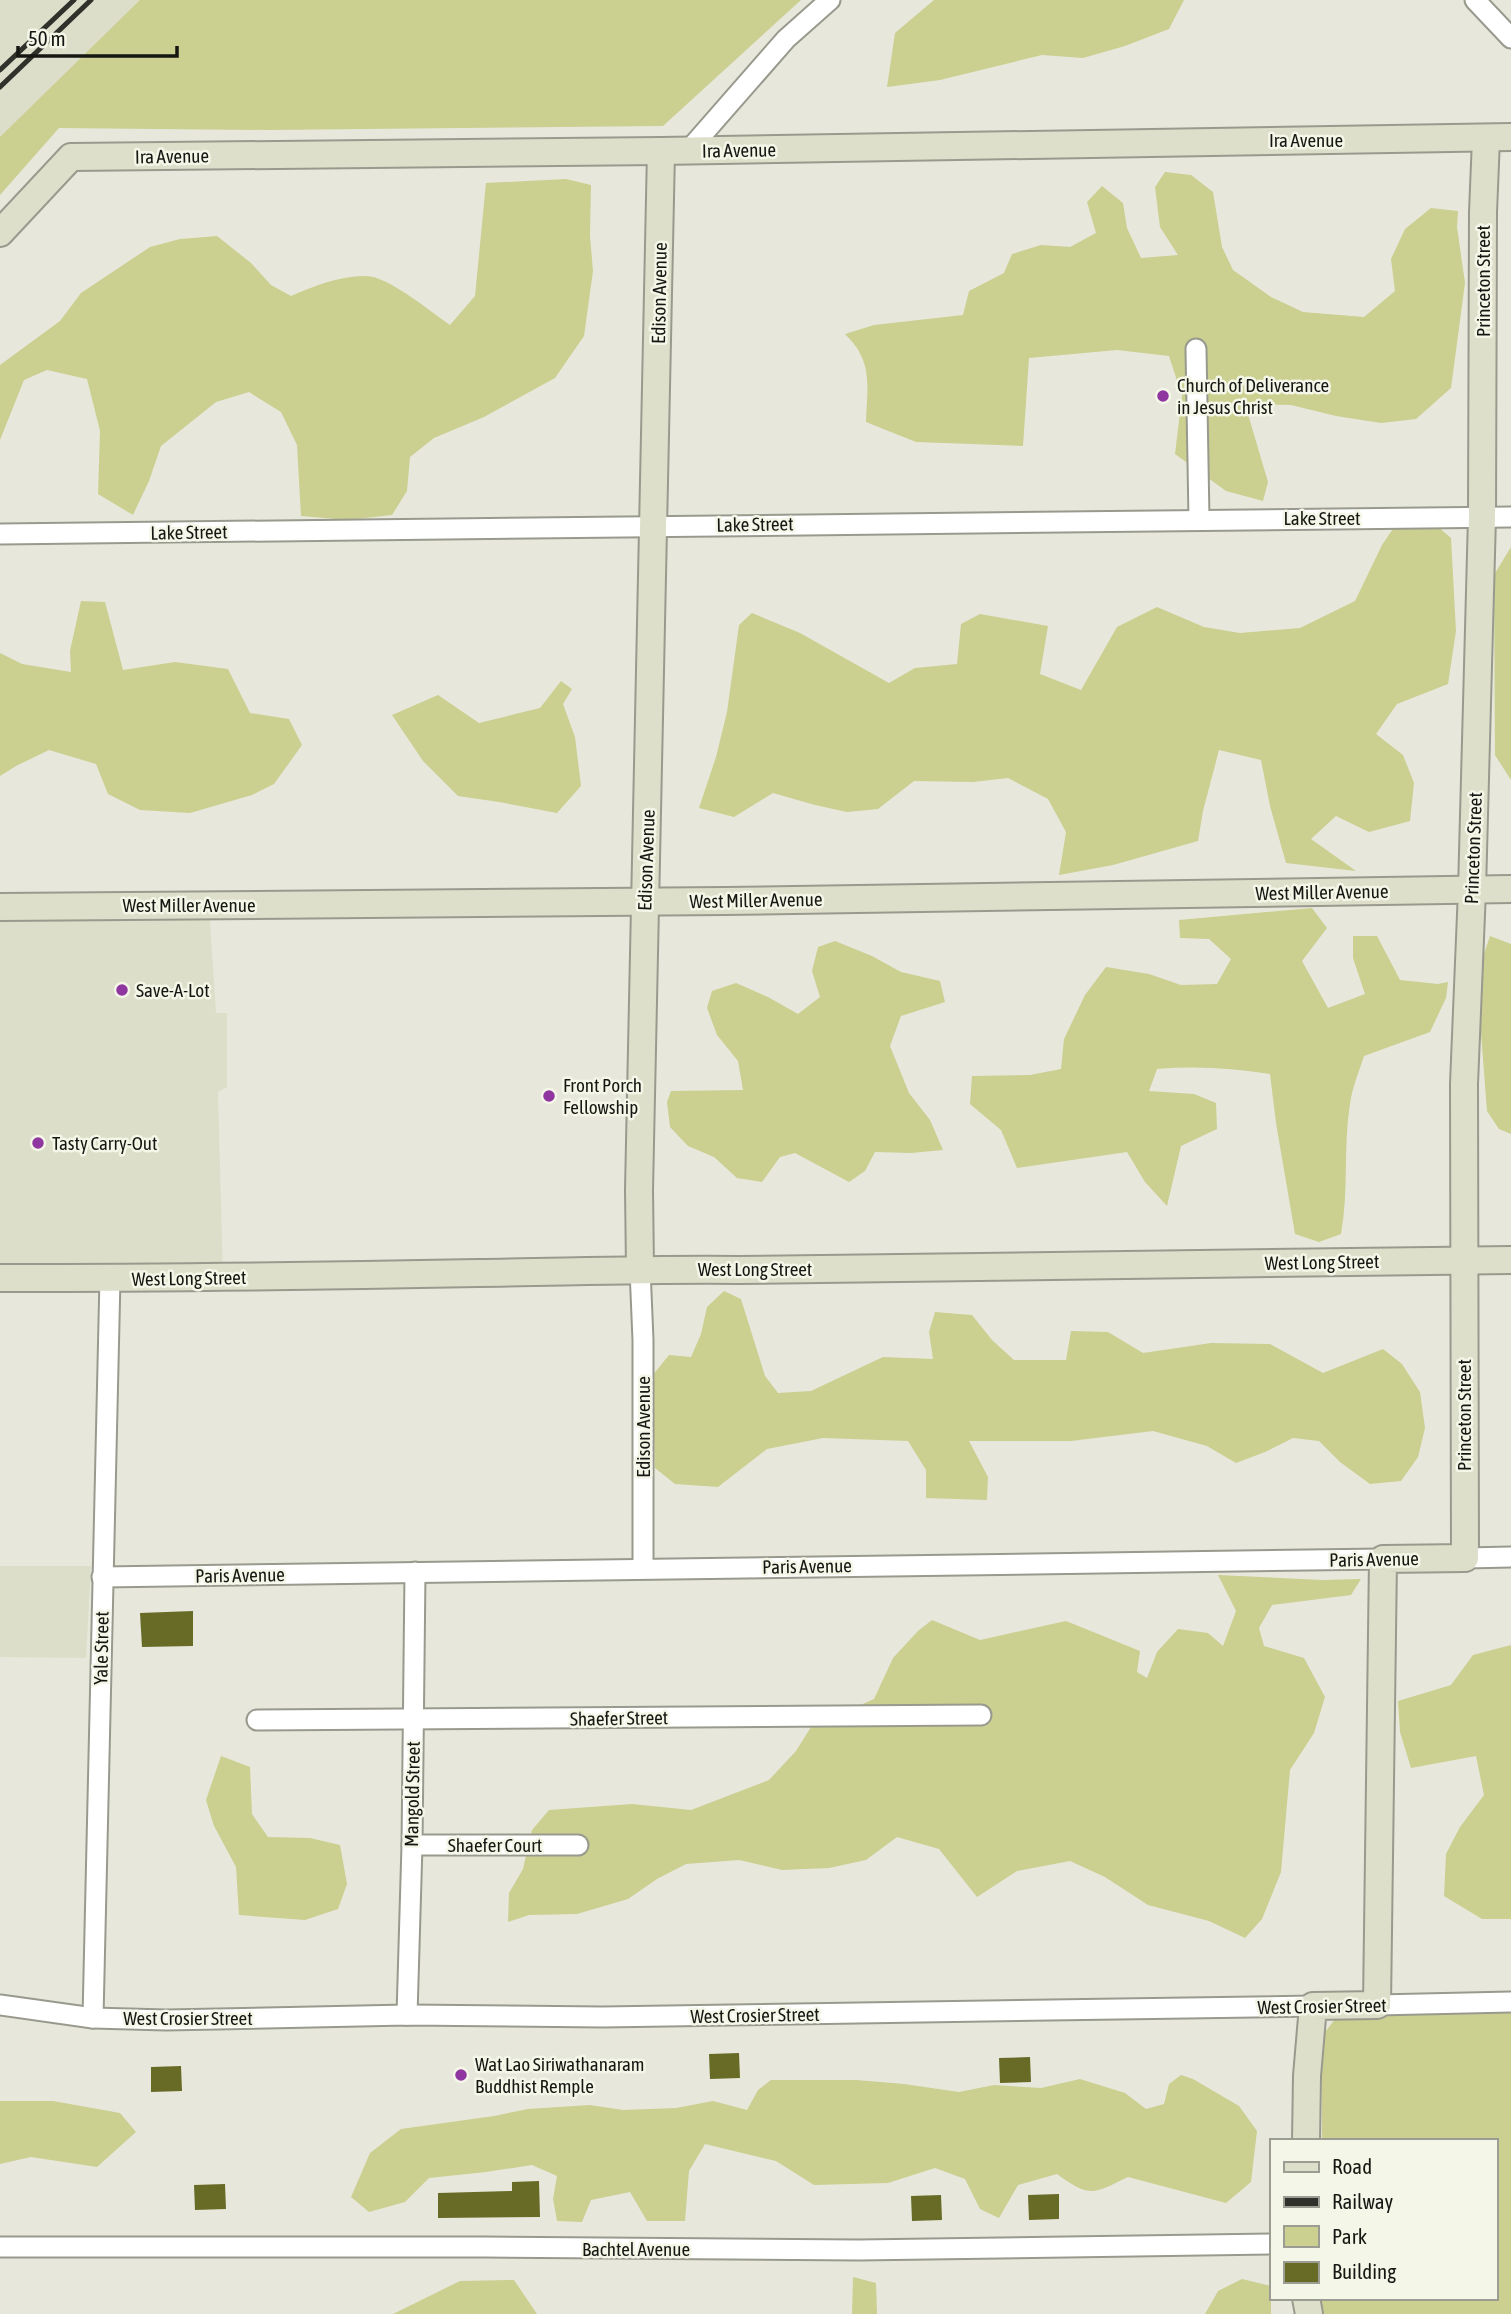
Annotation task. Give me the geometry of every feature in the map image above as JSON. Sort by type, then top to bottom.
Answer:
[{"type":"street","points":[[688,151],[786,38],[830,0]]},
{"type":"street","points":[[1475,0],[1511,38]]},
{"type":"street","name":"Ira Avenue","points":[[0,233],[71,157],[688,151],[1499,138]]},
{"type":"street","name":"Princeton Street","points":[[1465,1558],[1464,1084],[1482,517],[1483,212],[1499,138]]},
{"type":"street","name":"Edison Avenue","points":[[643,1568],[643,1340],[639,1191],[661,151]]},
{"type":"street","points":[[1196,349],[1199,519]]},
{"type":"street","name":"Lake Street","points":[[0,534],[1511,517]]},
{"type":"street","name":"West Miller Avenue","points":[[0,907],[1511,890]]},
{"type":"street","name":"West Long Street","points":[[0,1279],[1511,1260]]},
{"type":"street","name":"Yale Street","points":[[93,2018],[110,1279]]},
{"type":"street","name":"Paris Avenue","points":[[102,1577],[1511,1557]]},
{"type":"street","points":[[1377,2005],[1383,1559]]},
{"type":"street","name":"Mangold Street","points":[[407,2015],[415,1572]]},
{"type":"street","name":"Shaefer Street","points":[[257,1720],[981,1715]]},
{"type":"street","name":"Shaefer Court","points":[[412,1845],[578,1845]]},
{"type":"street","name":"West Crosier Street","points":[[0,2005],[93,2018],[166,2020],[407,2015],[603,2017],[1511,2001]]},
{"type":"street","points":[[1306,2139],[1307,2076],[1313,2006]]},
{"type":"street","name":"Bachtel Avenue","points":[[0,2247],[859,2250],[1270,2244]]},
{"type":"shaded area","points":[[0,0],[155,0],[0,141]]},
{"type":"shaded area","points":[[209,905],[216,1013],[227,1013],[227,1087],[218,1092],[223,1277],[0,1278],[0,907]]},
{"type":"shaded area","points":[[0,1566],[91,1566],[86,1658],[0,1657]]},
{"type":"green space","points":[[140,0],[801,0],[663,126],[268,130],[59,128],[0,195],[0,137]]},
{"type":"green space","points":[[934,0],[1184,0],[1169,29],[1125,46],[1083,58],[1042,55],[940,80],[887,87],[895,33]]},
{"type":"green space","points":[[1165,172],[1191,175],[1213,192],[1222,247],[1233,270],[1271,297],[1303,312],[1364,317],[1395,291],[1391,259],[1405,229],[1431,208],[1458,211],[1457,227],[1465,283],[1451,388],[1416,419],[1381,423],[1291,405],[1245,404],[1268,482],[1263,501],[1226,491],[1175,454],[1182,396],[1169,356],[1117,350],[1029,358],[1023,446],[916,442],[866,422],[865,365],[861,354],[845,334],[874,325],[963,315],[969,291],[1004,273],[1012,254],[1041,245],[1070,247],[1096,233],[1087,202],[1102,186],[1123,203],[1127,228],[1141,258],[1178,255],[1160,227],[1155,187]]},
{"type":"green space","points":[[566,179],[591,185],[590,236],[593,271],[584,336],[555,378],[484,417],[434,438],[410,457],[407,491],[392,515],[347,520],[301,516],[297,445],[281,412],[249,392],[216,402],[161,446],[133,515],[98,494],[100,431],[87,379],[47,370],[24,380],[0,440],[0,365],[60,321],[81,293],[150,247],[180,239],[217,236],[251,263],[271,285],[291,296],[336,280],[355,276],[374,277],[397,288],[450,325],[475,296],[486,183]]},
{"type":"green space","points":[[1401,517],[1438,527],[1451,538],[1456,631],[1448,684],[1397,704],[1376,734],[1403,755],[1414,783],[1410,821],[1369,832],[1336,816],[1311,839],[1356,871],[1286,863],[1270,806],[1261,760],[1219,750],[1198,841],[1113,865],[1059,875],[1066,832],[1048,799],[1008,778],[973,782],[914,781],[878,809],[847,812],[773,793],[734,817],[699,808],[727,712],[739,625],[752,613],[800,633],[889,683],[915,668],[957,664],[961,624],[980,614],[1048,626],[1040,674],[1081,690],[1117,627],[1157,607],[1204,627],[1240,633],[1300,628],[1355,601],[1382,545]]},
{"type":"green space","points":[[1511,547],[1511,780],[1495,755],[1494,575]]},
{"type":"green space","points":[[81,601],[105,602],[123,670],[175,662],[228,669],[250,713],[289,719],[302,745],[274,784],[252,795],[190,813],[140,810],[108,794],[96,764],[49,750],[0,776],[0,653],[22,664],[71,672],[70,651]]},
{"type":"green space","points":[[561,681],[572,689],[563,704],[575,737],[581,786],[557,813],[458,796],[423,761],[392,715],[438,695],[479,723],[540,708]]},
{"type":"green space","points":[[1312,908],[1327,928],[1302,961],[1328,1008],[1365,994],[1353,958],[1353,936],[1377,936],[1400,980],[1438,984],[1448,982],[1446,998],[1430,1032],[1364,1056],[1350,1104],[1341,1234],[1319,1242],[1295,1234],[1270,1074],[1213,1068],[1157,1069],[1149,1091],[1194,1094],[1216,1103],[1217,1129],[1181,1146],[1167,1206],[1145,1182],[1127,1152],[1017,1168],[1001,1130],[970,1104],[972,1076],[1030,1075],[1061,1069],[1064,1039],[1085,995],[1106,967],[1149,974],[1181,985],[1217,984],[1231,959],[1209,939],[1180,938],[1179,920]]},
{"type":"green space","points":[[1490,936],[1511,944],[1511,1134],[1499,1129],[1487,1111],[1480,1020],[1482,960]]},
{"type":"green space","points":[[835,941],[872,956],[901,972],[940,981],[945,1002],[901,1016],[890,1046],[909,1093],[930,1120],[943,1150],[875,1152],[865,1171],[849,1182],[795,1153],[780,1157],[762,1182],[737,1178],[714,1157],[688,1146],[670,1127],[667,1102],[671,1091],[743,1090],[738,1061],[717,1035],[707,1008],[712,991],[736,983],[798,1014],[820,997],[812,971],[818,947]]},
{"type":"green space","points":[[724,1291],[741,1299],[765,1376],[778,1393],[811,1391],[883,1357],[933,1359],[929,1332],[935,1312],[972,1315],[992,1340],[1014,1360],[1066,1360],[1071,1331],[1108,1332],[1143,1353],[1211,1343],[1270,1344],[1323,1373],[1383,1349],[1402,1364],[1420,1392],[1425,1428],[1418,1457],[1401,1481],[1370,1484],[1340,1462],[1319,1441],[1293,1438],[1236,1463],[1207,1446],[1153,1431],[1071,1441],[969,1441],[988,1477],[987,1500],[926,1498],[926,1470],[908,1441],[823,1438],[767,1449],[718,1487],[675,1484],[655,1468],[652,1376],[669,1355],[691,1357],[701,1334],[707,1307]]},
{"type":"green space","points":[[1218,1575],[1361,1579],[1351,1595],[1272,1605],[1259,1628],[1264,1646],[1304,1658],[1325,1697],[1314,1733],[1290,1770],[1281,1872],[1262,1919],[1245,1938],[1209,1921],[1148,1905],[1105,1877],[1070,1861],[1017,1871],[977,1897],[939,1849],[897,1837],[866,1860],[829,1868],[782,1870],[739,1860],[686,1864],[657,1879],[628,1899],[577,1914],[529,1915],[508,1922],[509,1893],[523,1869],[532,1830],[549,1810],[632,1804],[691,1810],[769,1780],[796,1751],[811,1727],[874,1699],[893,1658],[932,1620],[980,1640],[1066,1621],[1140,1651],[1137,1672],[1147,1678],[1157,1652],[1178,1629],[1208,1633],[1223,1646],[1236,1611]]},
{"type":"green space","points":[[1511,1645],[1511,1919],[1482,1919],[1444,1896],[1446,1854],[1460,1827],[1484,1795],[1476,1756],[1411,1768],[1400,1732],[1398,1701],[1451,1685],[1473,1655]]},
{"type":"green space","points":[[221,1756],[250,1767],[252,1814],[268,1837],[310,1838],[340,1845],[347,1884],[338,1909],[305,1920],[239,1915],[236,1867],[214,1826],[206,1800]]},
{"type":"green space","points":[[1511,2010],[1511,2314],[1323,2314],[1320,2300],[1497,2300],[1497,2139],[1322,2139],[1322,2036],[1339,2014]]},
{"type":"green space","points":[[1181,2075],[1193,2079],[1239,2106],[1257,2131],[1251,2182],[1226,2203],[1128,2177],[1099,2190],[1085,2190],[1057,2174],[1018,2185],[999,2218],[980,2209],[965,2179],[935,2168],[888,2183],[814,2185],[776,2161],[705,2144],[689,2171],[685,2221],[647,2221],[630,2192],[591,2200],[582,2222],[557,2221],[553,2199],[557,2176],[532,2165],[429,2178],[405,2202],[369,2212],[351,2197],[370,2153],[401,2129],[528,2109],[590,2105],[623,2110],[676,2108],[713,2101],[747,2110],[758,2090],[771,2080],[856,2080],[959,2092],[994,2085],[1041,2088],[1080,2079],[1125,2093],[1146,2109],[1164,2104],[1169,2084]]},
{"type":"green space","points":[[0,2101],[53,2101],[120,2113],[136,2132],[97,2167],[31,2157],[0,2164]]},
{"type":"green space","points":[[853,2277],[876,2283],[877,2314],[852,2314]]},
{"type":"green space","points":[[1242,2279],[1270,2286],[1271,2314],[1205,2314],[1218,2291]]},
{"type":"green space","points":[[514,2280],[537,2314],[393,2314],[460,2281]]},
{"type":"building","points":[[193,1611],[193,1646],[142,1647],[140,1613]]},
{"type":"building","points":[[739,2053],[740,2078],[710,2079],[709,2054]]},
{"type":"building","points":[[1030,2057],[1031,2082],[1000,2083],[999,2058]]},
{"type":"building","points":[[181,2066],[182,2091],[151,2092],[151,2067]]},
{"type":"building","points":[[539,2181],[540,2217],[438,2218],[438,2193],[512,2191],[512,2182]]},
{"type":"building","points":[[225,2184],[226,2209],[195,2210],[194,2185]]},
{"type":"building","points":[[1059,2194],[1059,2219],[1029,2220],[1028,2195]]},
{"type":"building","points":[[941,2195],[942,2220],[912,2221],[911,2196]]},
{"type":"railway","points":[[0,70],[74,0]]},
{"type":"railway","points":[[0,87],[91,0]]},
{"type":"place","name":"Church of Deliverance in Jesus Christ","points":[[1163,396]]},
{"type":"place","name":"Save-A-Lot","points":[[122,990]]},
{"type":"place","name":"Front Porch Fellowship","points":[[549,1096]]},
{"type":"place","name":"Tasty Carry-Out","points":[[38,1143]]},
{"type":"place","name":"Wat Lao Siriwathanaram Buddhist Remple","points":[[461,2075]]}]
